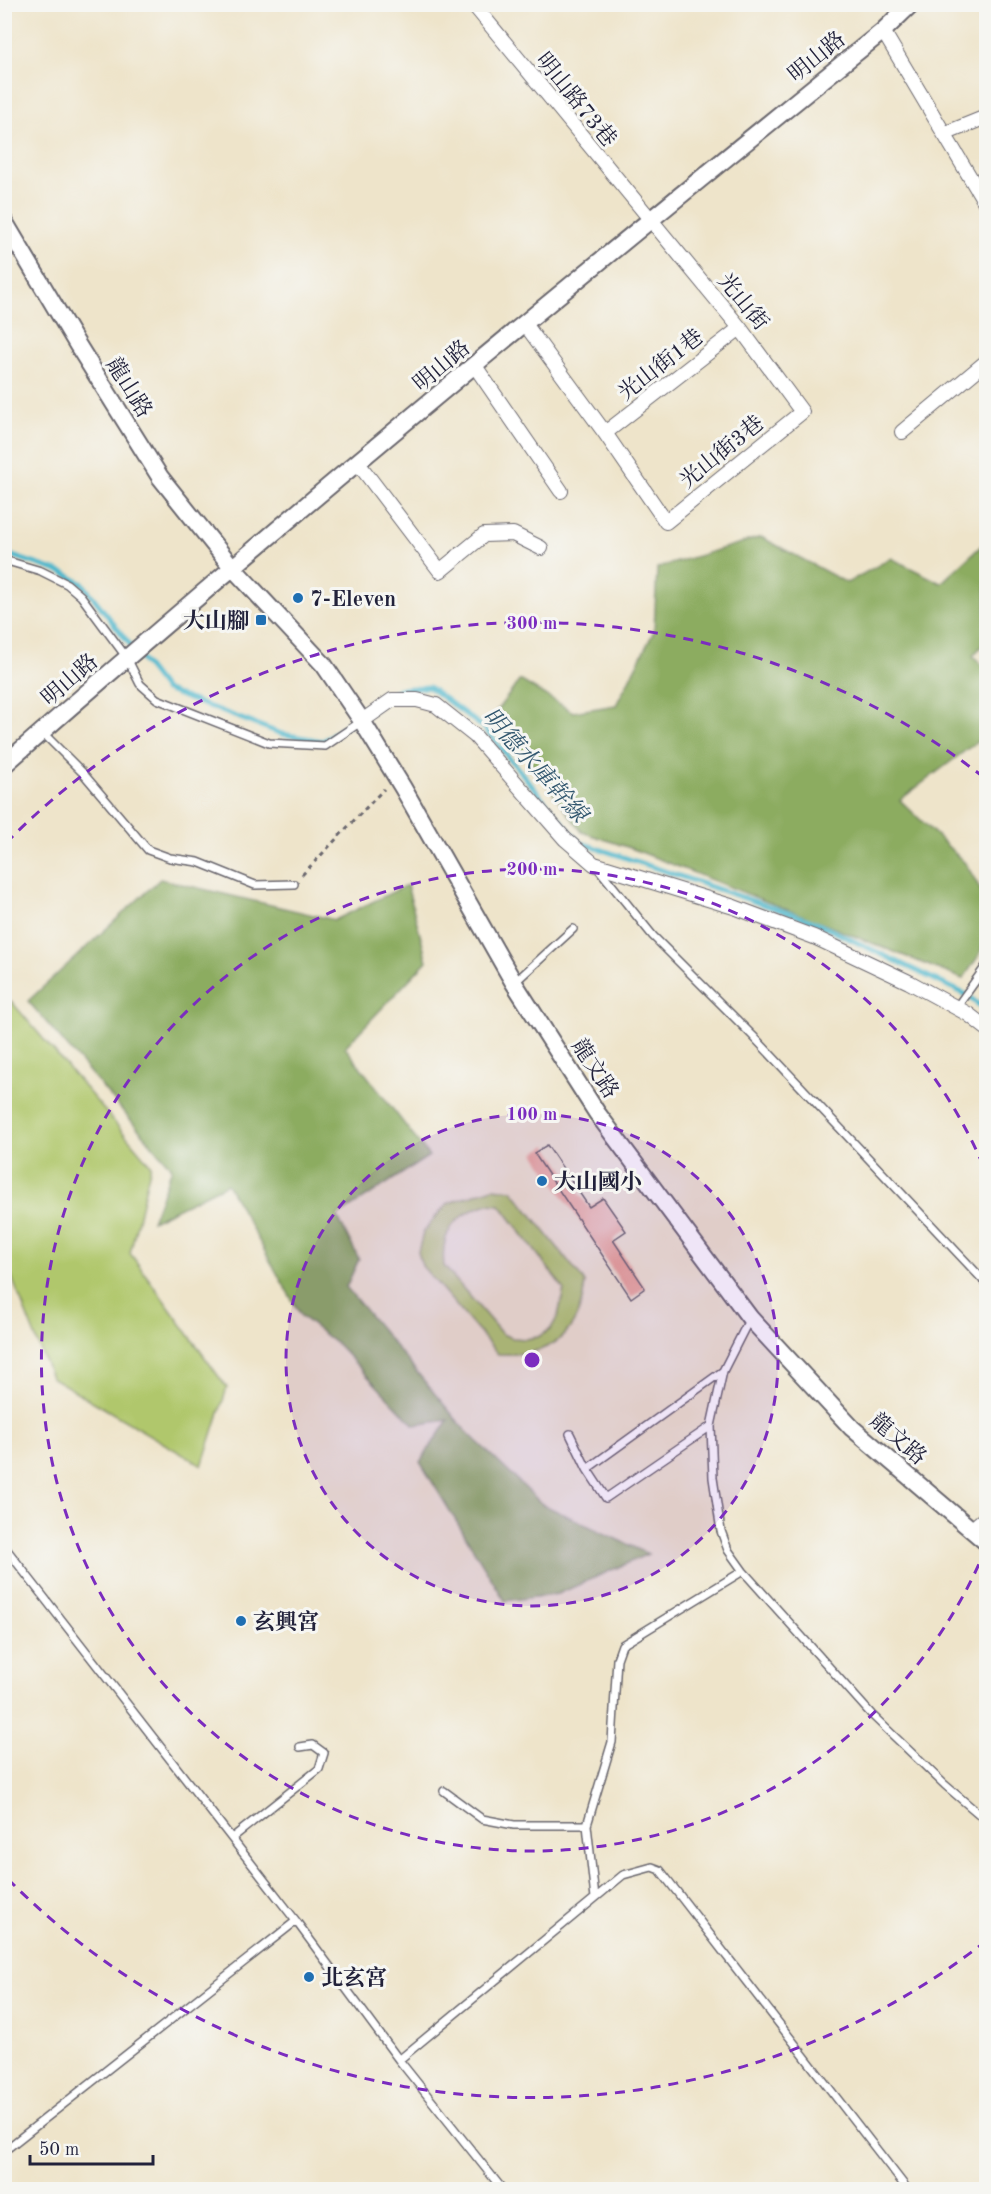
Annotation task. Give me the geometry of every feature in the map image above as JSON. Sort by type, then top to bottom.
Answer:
[{"type":"street","name":"明山路73巷","points":[[473,4],[649,220]]},
{"type":"street","name":"明山路","points":[[4,765],[232,567],[649,220],[883,31],[911,4]]},
{"type":"street","points":[[883,31],[987,204]]},
{"type":"street","points":[[944,134],[987,117]]},
{"type":"street","name":"光山街","points":[[649,220],[740,328],[802,412]]},
{"type":"street","name":"龍山路","points":[[4,221],[160,477],[232,567]]},
{"type":"street","points":[[525,324],[605,433]]},
{"type":"street","name":"光山街1巷","points":[[605,433],[740,328]]},
{"type":"street","points":[[902,432],[987,362]]},
{"type":"street","points":[[475,366],[561,491]]},
{"type":"street","name":"光山街3巷","points":[[605,433],[666,522],[802,412]]},
{"type":"street","points":[[358,463],[440,571],[484,536],[513,534],[541,548]]},
{"type":"street","name":"龍文路","points":[[232,567],[324,665],[396,777],[514,982],[597,1113],[750,1318],[852,1428],[987,1542]]},
{"type":"street","points":[[359,717],[392,700],[417,700],[436,705],[475,736],[565,839],[594,864],[734,907],[814,937],[958,1004],[987,1028]]},
{"type":"street","points":[[971,1530],[987,1517]]},
{"type":"lane","points":[[4,560],[41,571],[67,584],[81,596],[132,653],[140,684],[157,699],[269,743],[325,746],[359,717]]},
{"type":"lane","points":[[42,732],[82,772],[148,850],[170,858],[198,862],[255,885],[294,884]]},
{"type":"lane","points":[[594,864],[653,936],[761,1044],[987,1283]]},
{"type":"lane","points":[[514,982],[573,929]]},
{"type":"lane","points":[[958,1004],[987,966]]},
{"type":"lane","points":[[750,1318],[723,1371],[711,1426],[713,1478],[721,1531],[728,1550],[743,1571],[872,1715],[945,1785],[987,1820]]},
{"type":"lane","points":[[587,1469],[723,1371]]},
{"type":"lane","points":[[570,1434],[587,1469],[606,1498],[711,1426]]},
{"type":"lane","points":[[4,1546],[296,1921],[399,2060],[503,2190]]},
{"type":"lane","points":[[595,1898],[586,1825],[612,1742],[617,1659],[622,1645],[743,1571]]},
{"type":"lane","points":[[232,1838],[319,1769],[324,1753],[313,1745],[300,1747]]},
{"type":"lane","points":[[444,1791],[482,1819],[513,1825],[586,1825]]},
{"type":"lane","points":[[399,2060],[623,1875],[652,1867],[660,1870],[908,2190]]},
{"type":"lane","points":[[4,2151],[296,1921]]},
{"type":"path","points":[[294,884],[396,777]]},
{"type":"green space","points":[[761,537],[847,583],[891,558],[941,583],[983,544],[986,547],[986,641],[973,656],[986,668],[986,735],[900,800],[966,864],[986,899],[986,936],[980,954],[963,979],[633,849],[582,832],[494,714],[520,680],[573,712],[616,705],[654,631],[657,568]]},
{"type":"green space","points":[[160,879],[335,920],[407,885],[427,961],[345,1047],[429,1156],[337,1216],[359,1259],[346,1287],[465,1430],[542,1504],[648,1554],[558,1594],[505,1601],[420,1462],[448,1420],[414,1425],[338,1345],[301,1316],[227,1184],[152,1221],[172,1168],[28,1001]]},
{"type":"green space","points":[[11,1001],[151,1165],[130,1253],[227,1388],[202,1466],[51,1377],[5,1260],[4,1005]]},
{"type":"green space","points":[[493,1188],[512,1190],[585,1282],[577,1316],[559,1339],[533,1352],[498,1354],[422,1266],[418,1252],[423,1233],[449,1203]],"holes":[[[488,1204],[500,1205],[564,1289],[558,1316],[550,1330],[538,1337],[512,1338],[502,1334],[444,1266],[445,1243],[452,1226],[477,1208]]]},
{"type":"building","points":[[547,1145],[589,1207],[603,1198],[626,1231],[613,1240],[645,1288],[631,1298],[534,1153]]},
{"type":"waterway","name":"明德水庫幹線","points":[[4,553],[64,573],[83,584],[165,690],[282,734],[323,741],[357,718]]},
{"type":"waterway","name":"明德水庫幹線","points":[[387,697],[399,689],[429,687],[484,728],[579,842],[812,921],[967,995],[986,1011]]},
{"type":"place","name":"7-Eleven","points":[[298,598]]},
{"type":"place","name":"大山腳","points":[[261,620]]},
{"type":"place","name":"大山國小","points":[[542,1181]]},
{"type":"place","name":"玄興宮","points":[[241,1621]]},
{"type":"place","name":"北玄宮","points":[[309,1977]]}]
